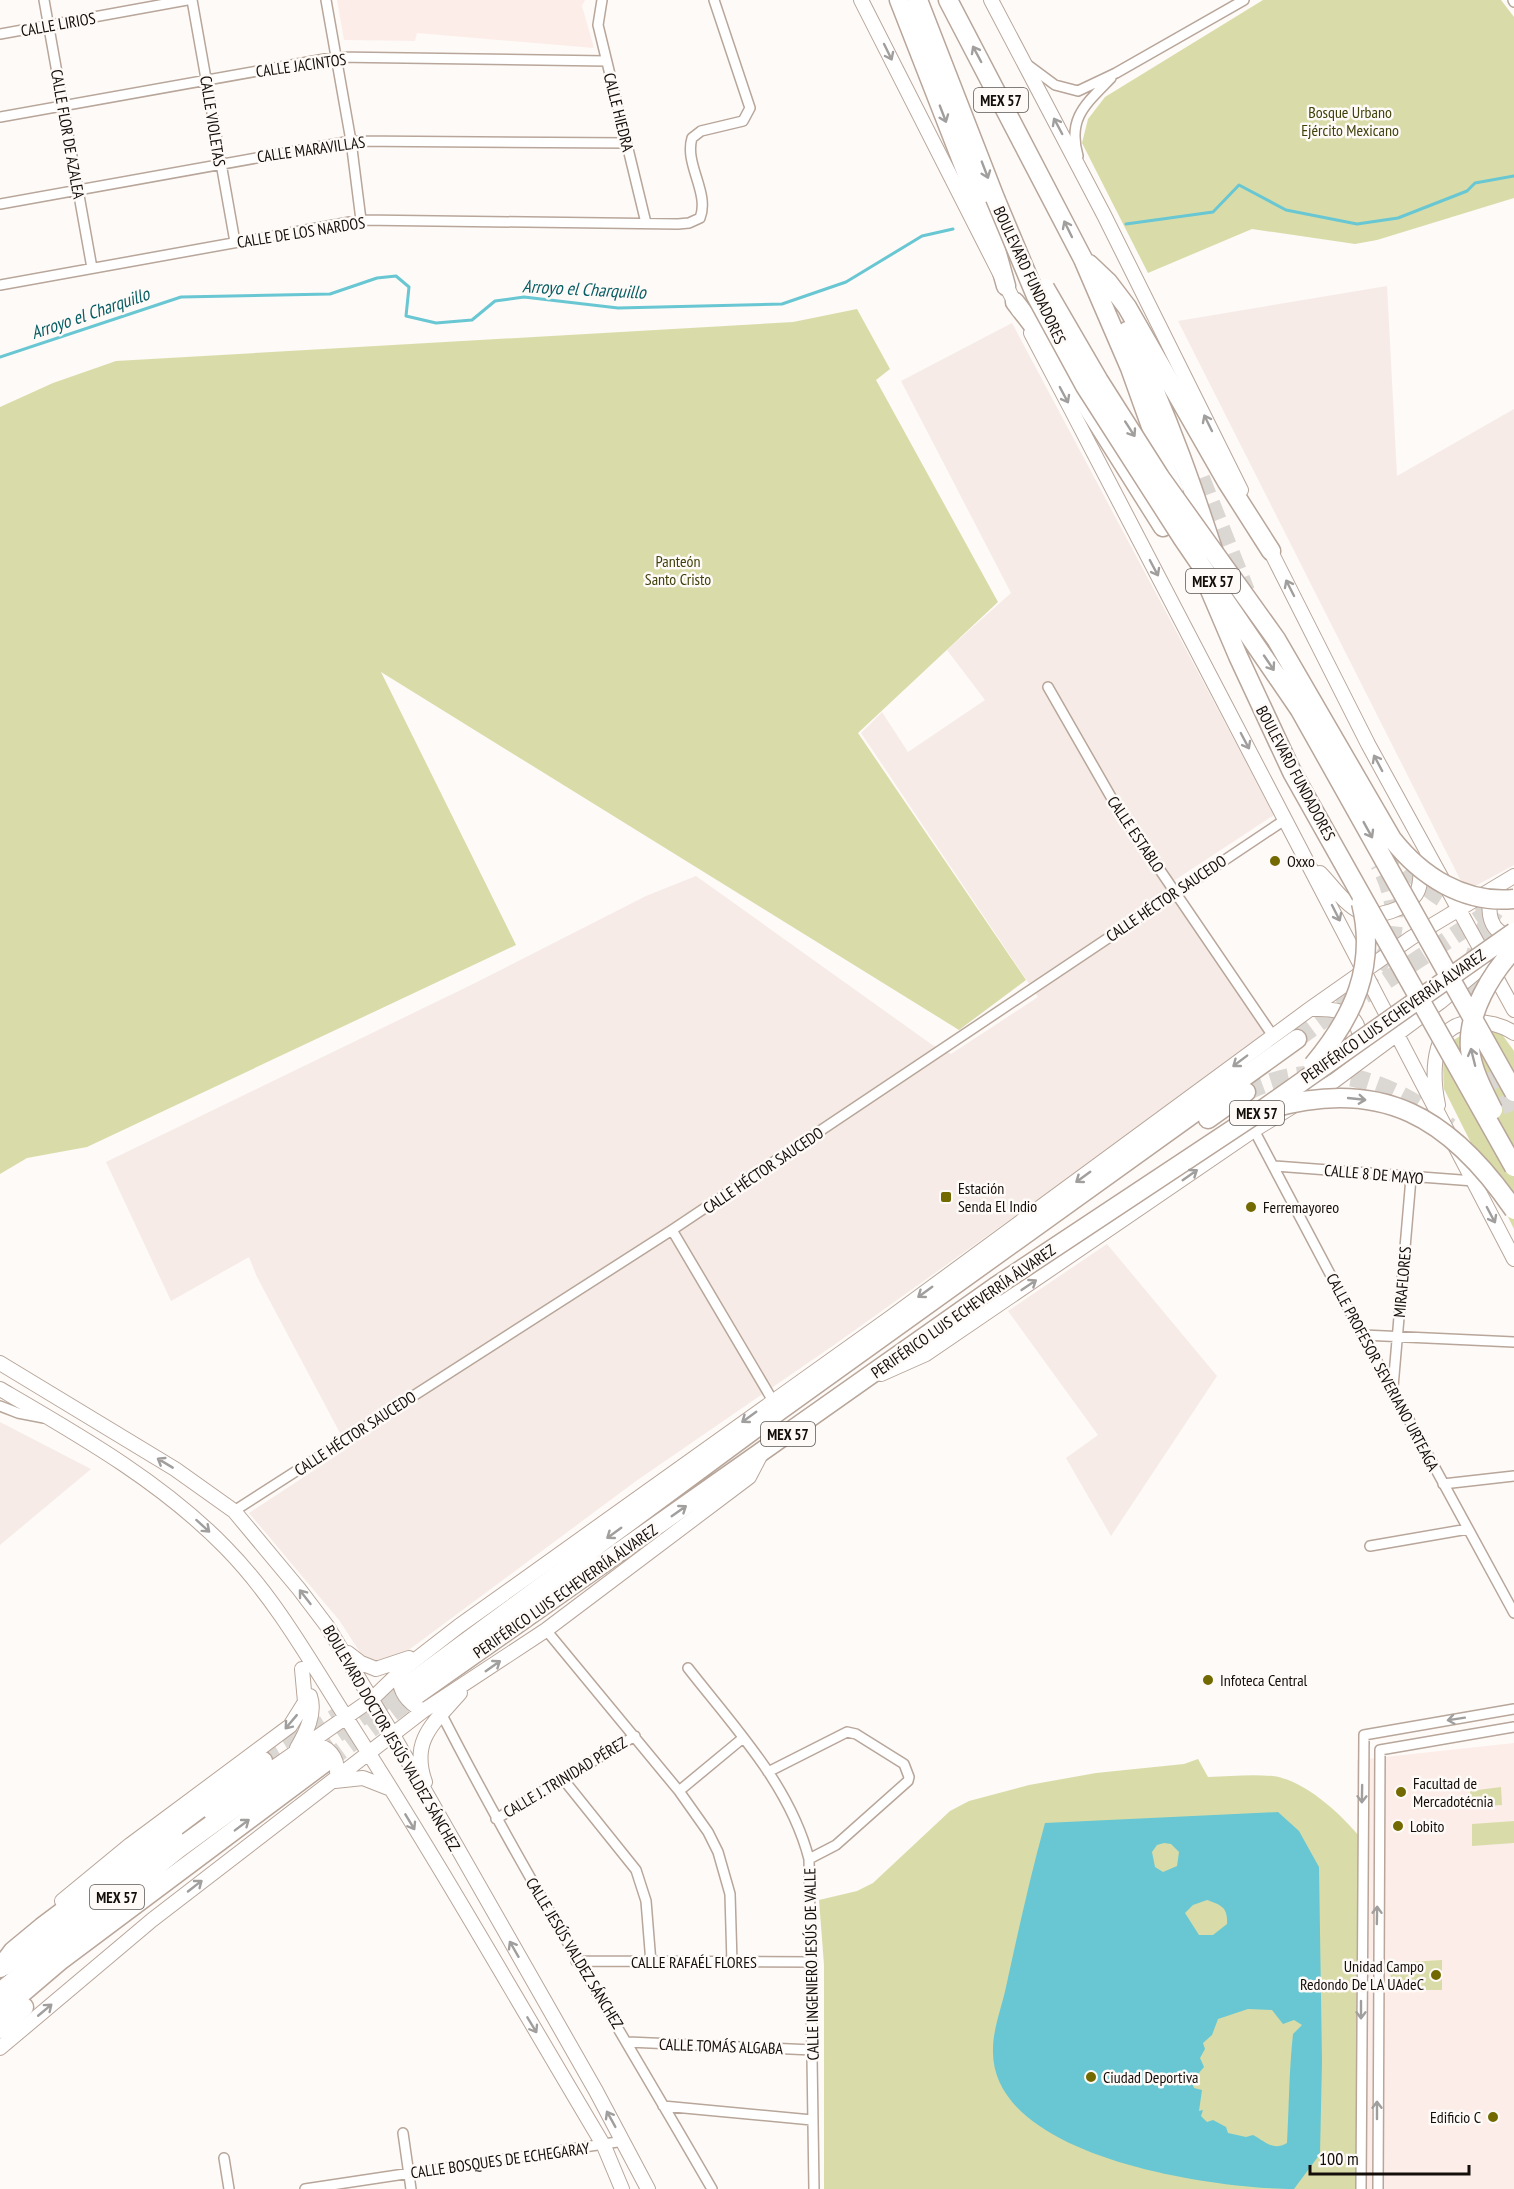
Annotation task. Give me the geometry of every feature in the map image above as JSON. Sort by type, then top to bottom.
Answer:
[{"type":"highway","points":[[899,0],[980,204],[991,248],[1010,294],[1050,349],[1163,527]]},
{"type":"highway","name":"BOULEVARD FUNDADORES","points":[[918,0],[980,204],[1036,296],[1085,386],[1183,539],[1300,710],[1514,1092]]},
{"type":"highway","name":"BOULEVARD FUNDADORES","points":[[948,0],[1054,199],[1083,259],[1145,406],[1215,603],[1265,716],[1293,772],[1514,1167]]},
{"type":"highway","points":[[980,204],[1099,381],[1160,477],[1276,639],[1392,838],[1406,857],[1440,882],[1474,896],[1514,899]]},
{"type":"highway","points":[[1083,259],[1125,315],[1155,373],[1201,478]]},
{"type":"highway","points":[[1083,259],[1108,282],[1127,307],[1227,482],[1270,551]]},
{"type":"highway","points":[[1106,290],[1154,388],[1194,487],[1224,587],[1277,723],[1358,891],[1366,935],[1361,982],[1343,1026],[1299,1083]]},
{"type":"highway","name":"PERIFÉRICO LUIS ECHEVERRÍA ÁLVAREZ","points":[[411,1688],[761,1454],[995,1287],[1258,1112],[1514,932]]},
{"type":"highway","points":[[1514,949],[1494,975],[1480,1000],[1470,1049],[1484,1090],[1514,1149]]},
{"type":"highway","name":"PERIFÉRICO LUIS ECHEVERRÍA ÁLVAREZ","points":[[411,1688],[432,1656],[776,1406],[1114,1173],[1297,1039]]},
{"type":"highway","points":[[1114,1173],[1162,1152],[1246,1092]]},
{"type":"highway","points":[[1258,1112],[1328,1097],[1357,1098],[1412,1112],[1448,1134],[1468,1152],[1514,1210]]},
{"type":"highway","name":"MEX 57","points":[[0,2012],[61,1960],[195,1860],[317,1751]]},
{"type":"highway","name":"MEX 57","points":[[0,1992],[6,1972],[317,1751]]},
{"type":"highway","points":[[6,1972],[18,1946],[170,1828],[263,1761]]},
{"type":"highway","points":[[0,2029],[108,1937],[174,1887],[195,1860]]},
{"type":"highway","points":[[6,1972],[44,1947],[107,1892]]},
{"type":"main road","points":[[861,0],[980,204]]},
{"type":"main road","points":[[991,0],[1104,215],[1270,551],[1410,822],[1514,1010]]},
{"type":"main road","points":[[1010,294],[1307,858],[1441,1123],[1514,1259]]},
{"type":"main road","points":[[1307,858],[1357,910],[1374,915],[1389,912],[1416,894],[1420,882],[1421,861],[1410,822]]},
{"type":"main road","points":[[776,1406],[890,1318],[1310,1009],[1411,938],[1514,876]]},
{"type":"main road","points":[[1496,886],[1489,900],[1490,918],[1498,931],[1514,937]]},
{"type":"main road","points":[[852,1388],[926,1354],[1254,1130],[1352,1068],[1447,996],[1488,960],[1514,943]]},
{"type":"main road","points":[[1310,1009],[1338,1009],[1356,1023],[1360,1036],[1359,1052],[1352,1068]]},
{"type":"main road","points":[[1441,1123],[1435,1090],[1435,1067],[1441,1040],[1456,1027],[1482,1020],[1496,1023],[1514,1034]]},
{"type":"main road","name":"BOULEVARD DOCTOR JESÚS VALDEZ SÁNCHEZ","points":[[0,1363],[175,1469],[234,1512],[299,1589],[339,1646],[393,1735],[441,1824],[624,2141],[648,2189]]},
{"type":"main road","name":"BOULEVARD DOCTOR JESÚS VALDEZ SÁNCHEZ","points":[[0,1389],[53,1420],[170,1497],[225,1546],[256,1581],[369,1754],[604,2146],[622,2189]]},
{"type":"main road","points":[[441,1824],[424,1778],[419,1751],[428,1732],[469,1683],[546,1630],[749,1477],[761,1454]]},
{"type":"main road","points":[[107,1892],[190,1826],[293,1755],[308,1730],[312,1702],[282,1618]]},
{"type":"main road","points":[[339,1646],[361,1663],[376,1669],[432,1656]]},
{"type":"main road","points":[[18,1946],[22,1937],[47,1912],[130,1845],[290,1726],[305,1702],[302,1669]]},
{"type":"main road","points":[[317,1751],[345,1716],[372,1699],[411,1688],[469,1683]]},
{"type":"main road","points":[[0,2048],[152,1920],[393,1735],[411,1688]]},
{"type":"main road","points":[[293,1755],[317,1751],[325,1747],[332,1753],[338,1769],[334,1780]]},
{"type":"main road","points":[[334,1780],[363,1778],[390,1789]]},
{"type":"street","name":"CALLE FLOR DE AZALEA","points":[[44,0],[92,268]]},
{"type":"street","name":"CALLE LIRIOS","points":[[0,34],[187,0]]},
{"type":"street","name":"CALLE VIOLETAS","points":[[192,0],[235,242]]},
{"type":"street","points":[[326,0],[351,141],[361,220]]},
{"type":"street","name":"CALLE HIEDRA","points":[[602,0],[598,25],[646,224]]},
{"type":"street","name":"CALLE DE LOS NARDOS","points":[[0,285],[361,220],[646,224],[695,222],[700,218],[702,205],[690,153],[692,138],[701,131],[743,121],[750,108],[714,0]]},
{"type":"street","points":[[1024,62],[1055,86],[1078,91],[1116,73],[1244,0]]},
{"type":"street","name":"CALLE JACINTOS","points":[[0,117],[336,57],[606,61]]},
{"type":"street","points":[[1082,173],[1074,142],[1079,112],[1116,73]]},
{"type":"street","name":"CALLE MARAVILLAS","points":[[0,204],[351,141],[627,143]]},
{"type":"street","name":"CALLE ESTABLO","points":[[1048,687],[1115,804],[1273,1036]]},
{"type":"street","name":"CALLE HÉCTOR SAUCEDO","points":[[234,1512],[672,1230],[949,1046],[1175,891],[1286,819]]},
{"type":"street","name":"CALLE PROFESOR SEVERIANO URTEAGA","points":[[1254,1130],[1514,1613]]},
{"type":"street","name":"CALLE 8 DE MAYO","points":[[1275,1166],[1474,1181]]},
{"type":"street","name":"MIRAFLORES","points":[[1393,1387],[1411,1178]]},
{"type":"street","points":[[672,1230],[776,1406]]},
{"type":"street","points":[[1363,1335],[1514,1342]]},
{"type":"street","points":[[0,1406],[18,1413],[53,1420]]},
{"type":"street","points":[[1443,1484],[1514,1476]]},
{"type":"street","points":[[1370,1546],[1468,1529]]},
{"type":"street","points":[[546,1630],[635,1736],[708,1832],[725,1872],[730,1894],[732,1963]]},
{"type":"street","name":"CALLE INGENIERO JESÚS DE VALLE","points":[[688,1668],[768,1772],[797,1820],[809,1859],[814,2189]]},
{"type":"street","points":[[1361,2189],[1364,1735],[1514,1709]]},
{"type":"street","name":"CALLE JESÚS VALDEZ SÁNCHEZ","points":[[442,1715],[496,1819],[576,1961],[628,2042],[712,2189]]},
{"type":"street","points":[[1378,2189],[1380,1750],[1514,1727]]},
{"type":"street","points":[[768,1772],[848,1732],[856,1734],[904,1764],[908,1770],[908,1781],[864,1821],[836,1845],[809,1859]]},
{"type":"street","name":"CALLE J. TRINIDAD PÉREZ","points":[[496,1819],[635,1736]]},
{"type":"street","points":[[679,1791],[743,1738]]},
{"type":"street","points":[[563,1779],[636,1870],[646,1901],[651,1963]]},
{"type":"street","name":"CALLE RAFAÉL FLORES","points":[[576,1961],[812,1962]]},
{"type":"street","name":"CALLE TOMÁS ALGABA","points":[[628,2042],[813,2050]]},
{"type":"street","points":[[663,2106],[812,2120]]},
{"type":"street","points":[[403,2133],[411,2189]]},
{"type":"street","name":"CALLE BOSQUES DE ECHEGARAY","points":[[305,2189],[409,2172],[604,2146],[624,2141]]},
{"type":"street","points":[[224,2158],[229,2189]]},
{"type":"shaded area","points":[[337,0],[585,0],[582,6],[594,48],[417,33],[415,41],[344,40]]},
{"type":"shaded area","points":[[1387,286],[1397,476],[1514,409],[1514,865],[1466,891],[1178,321]]},
{"type":"shaded area","points":[[1012,323],[1274,815],[1166,886],[1267,1036],[834,1345],[636,1481],[375,1675],[339,1620],[249,1513],[348,1448],[257,1277],[249,1257],[171,1301],[106,1162],[471,985],[646,896],[696,876],[931,1044],[951,1054],[1038,997],[861,733],[882,712],[908,752],[985,700],[947,650],[1011,593],[901,381]]},
{"type":"shaded area","points":[[1107,1244],[1217,1376],[1111,1536],[1066,1458],[1098,1435],[1008,1311]]},
{"type":"shaded area","points":[[0,1422],[91,1469],[0,1545]]},
{"type":"shaded area","name":"Unidad Campo Redondo De LA UAdeC","points":[[1514,1743],[1514,2189],[1357,2189],[1357,1760]]},
{"type":"green space","name":"Bosque Urbano Ejército Mexicano","points":[[1263,0],[1501,0],[1514,17],[1514,198],[1377,240],[1355,244],[1252,229],[1148,273],[1082,143],[1088,119],[1105,97]]},
{"type":"green space","name":"Panteón Santo Cristo","points":[[857,309],[890,369],[876,380],[998,602],[858,733],[1026,980],[959,1030],[381,672],[516,945],[87,1147],[27,1158],[0,1174],[0,407],[53,383],[116,361],[793,322]]},
{"type":"green space","points":[[1489,1030],[1501,1033],[1514,1051],[1514,1229],[1444,1089],[1445,1053],[1449,1046],[1463,1035]]},
{"type":"green space","name":"Ciudad Deportiva","points":[[1198,1759],[1208,1777],[1273,1776],[1297,1784],[1332,1808],[1359,1836],[1357,2189],[824,2189],[824,1965],[819,1900],[857,1891],[873,1883],[950,1811],[969,1801],[1029,1785],[1096,1773],[1184,1764]]},
{"type":"green space","points":[[1501,1787],[1502,1805],[1471,1807],[1470,1791]]},
{"type":"green space","points":[[1514,1821],[1514,1843],[1472,1846],[1472,1824]]},
{"type":"green space","points":[[1442,1960],[1442,1990],[1391,1990],[1390,1963]]},
{"type":"water","points":[[1278,1812],[1299,1831],[1319,1867],[1322,2061],[1320,2154],[1294,2189],[1213,2182],[1163,2173],[1112,2160],[1066,2141],[1027,2117],[1002,2086],[993,2049],[994,2034],[1045,1823]],"holes":[[[1171,1844],[1179,1852],[1177,1866],[1163,1872],[1155,1867],[1152,1852],[1157,1845]],[[1207,1900],[1220,1905],[1225,1910],[1227,1924],[1213,1935],[1199,1935],[1185,1913],[1193,1905]],[[1248,2009],[1272,2010],[1283,2024],[1294,2020],[1302,2025],[1293,2034],[1287,2143],[1274,2146],[1253,2135],[1246,2137],[1228,2133],[1226,2127],[1213,2120],[1207,2122],[1201,2116],[1203,2110],[1199,2111],[1202,2090],[1194,2088],[1190,2076],[1198,2074],[1204,2067],[1200,2058],[1205,2049],[1203,2043],[1212,2035],[1218,2019]]]},
{"type":"waterway","name":"Arroyo el Charquillo","points":[[1126,224],[1213,212],[1239,185],[1286,210],[1357,224],[1398,218],[1467,191],[1475,183],[1514,176]]},
{"type":"waterway","name":"Arroyo el Charquillo","points":[[0,357],[181,297],[330,294],[377,278],[396,276],[409,287],[406,316],[436,323],[472,320],[495,301],[524,297],[618,308],[782,304],[846,282],[922,236],[953,229]]},
{"type":"tunnel","points":[[1201,478],[1246,591]]},
{"type":"tunnel","points":[[1391,847],[1424,885],[1445,900],[1469,908],[1498,907]]},
{"type":"tunnel","points":[[1297,1039],[1362,986],[1378,966],[1389,945],[1394,921],[1391,894],[1379,864]]},
{"type":"tunnel","points":[[1364,995],[1496,908]]},
{"type":"tunnel","points":[[1477,1021],[1471,992],[1473,964],[1481,937],[1495,911]]},
{"type":"tunnel","points":[[1494,1070],[1514,1112]]},
{"type":"tunnel","points":[[1246,1092],[1274,1081],[1301,1075],[1327,1074],[1352,1078],[1378,1085],[1402,1096],[1450,1127]]},
{"type":"tunnel","points":[[315,1749],[408,1685]]},
{"type":"tunnel","points":[[327,1761],[415,1696]]},
{"type":"tunnel","points":[[263,1761],[351,1708]]},
{"type":"place","name":"Oxxo","points":[[1275,861]]},
{"type":"place","name":"Estación Senda El Indio","points":[[946,1197]]},
{"type":"place","name":"Ferremayoreo","points":[[1251,1207]]},
{"type":"place","name":"Infoteca Central","points":[[1208,1680]]},
{"type":"place","name":"Facultad de Mercadotécnia","points":[[1401,1792]]},
{"type":"place","name":"Lobito","points":[[1398,1826]]},
{"type":"place","name":"Unidad Campo Redondo De LA UAdeC","points":[[1436,1975]]},
{"type":"place","name":"Ciudad Deportiva","points":[[1091,2077]]},
{"type":"place","name":"Edificio C","points":[[1493,2117]]}]
